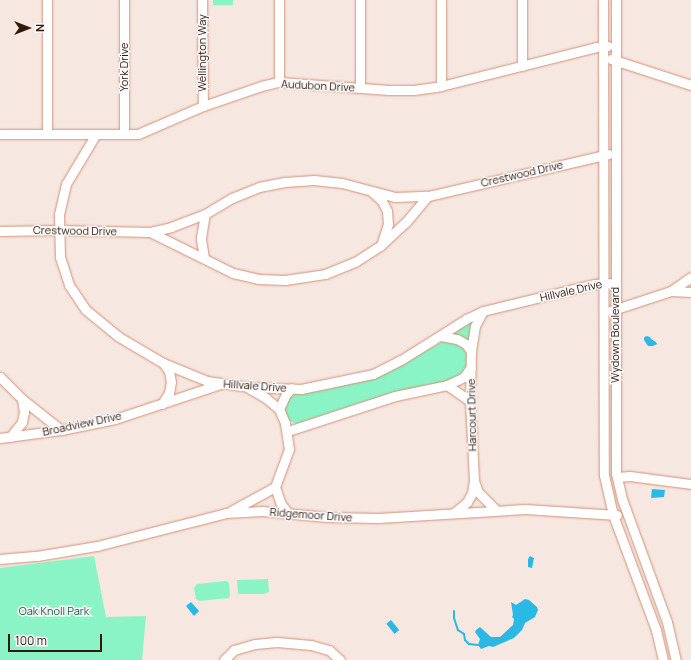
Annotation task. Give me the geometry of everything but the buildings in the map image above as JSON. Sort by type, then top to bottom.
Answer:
[{"type":"street","points":[[47,0],[47,134]]},
{"type":"street","name":"York Drive","points":[[124,0],[124,134]]},
{"type":"street","name":"Wellington Way","points":[[202,0],[202,106]]},
{"type":"street","points":[[279,0],[279,82]]},
{"type":"street","points":[[360,0],[360,88]]},
{"type":"street","points":[[441,0],[441,86]]},
{"type":"street","points":[[522,0],[522,66]]},
{"type":"street","name":"Wydown Boulevard","points":[[603,0],[604,475],[613,515],[656,630],[663,660]]},
{"type":"street","name":"Wydown Boulevard","points":[[616,0],[615,453],[617,477],[626,513],[667,622],[676,660]]},
{"type":"street","name":"Audubon Drive","points":[[0,134],[124,134],[144,132],[202,106],[261,86],[279,82],[414,90],[441,86],[603,46],[616,46]]},
{"type":"street","points":[[603,59],[615,60],[691,85]]},
{"type":"street","name":"Hillvale Drive","points":[[96,134],[66,184],[59,214],[58,230],[60,257],[64,271],[77,298],[86,310],[119,337],[163,363],[221,384],[248,387],[301,389],[373,374],[401,360],[466,319],[483,311],[603,282],[616,282]]},
{"type":"street","name":"Crestwood Drive","points":[[0,231],[58,230],[150,232],[171,227],[205,214],[239,195],[259,187],[314,180],[342,183],[395,197],[428,196],[603,155],[616,154]]},
{"type":"street","points":[[370,190],[382,201],[387,211],[388,224],[380,246]]},
{"type":"street","name":"Crestwood Drive","points":[[150,232],[233,273],[258,278],[285,280],[324,274],[355,262],[380,246],[406,222],[428,196]]},
{"type":"street","points":[[204,258],[201,238],[205,214]]},
{"type":"street","points":[[671,292],[691,277]]},
{"type":"street","points":[[603,312],[616,310],[671,292],[691,292]]},
{"type":"street","name":"Harcourt Drive","points":[[454,512],[467,502],[472,493],[474,480],[470,401],[471,351],[475,326],[483,311]]},
{"type":"street","points":[[441,336],[457,339],[466,344],[471,351]]},
{"type":"street","points":[[162,404],[169,393],[171,382],[169,371],[163,363]]},
{"type":"street","points":[[288,431],[395,396],[447,385],[464,377],[471,367]]},
{"type":"street","points":[[0,376],[22,399],[61,430]]},
{"type":"street","name":"Broadview Drive","points":[[0,438],[61,430],[115,419],[221,384]]},
{"type":"street","points":[[447,385],[470,401]]},
{"type":"street","points":[[248,387],[266,398],[279,409],[288,431],[289,449],[275,487],[281,504],[288,513]]},
{"type":"street","points":[[279,409],[286,394],[292,388]]},
{"type":"street","points":[[10,437],[22,422],[24,412],[22,399]]},
{"type":"street","points":[[617,477],[630,476],[691,484]]},
{"type":"street","name":"Harcourt Drive","points":[[474,480],[478,492],[495,509]]},
{"type":"street","points":[[226,513],[275,487]]},
{"type":"street","name":"Ridgemoor Drive","points":[[0,559],[37,556],[97,546],[226,513],[262,511],[354,518],[402,517],[495,509],[553,510],[613,515],[626,513]]},
{"type":"street","points":[[224,660],[234,650],[255,644],[277,642],[311,646],[329,650],[340,660]]},
{"type":"green space","points":[[213,0],[233,0],[233,5],[213,5]]},
{"type":"green space","points":[[469,322],[472,324],[469,342],[452,334]]},
{"type":"green space","points":[[444,341],[453,342],[461,346],[467,354],[467,368],[456,379],[362,402],[296,424],[287,419],[283,410],[285,399],[293,393],[330,389],[370,378],[394,369]]},
{"type":"green space","name":"Oak Knoll Park","points":[[94,556],[106,617],[146,616],[142,660],[0,660],[0,568]]},
{"type":"green space","points":[[268,579],[269,592],[264,594],[238,594],[237,580]]},
{"type":"green space","points":[[226,581],[229,583],[229,598],[199,601],[196,599],[194,588],[197,584]]},
{"type":"water","points":[[646,336],[650,337],[657,344],[648,346],[644,340]]},
{"type":"water","points":[[652,489],[665,490],[664,497],[651,498]]},
{"type":"water","points":[[530,556],[534,558],[532,568],[528,567],[528,559]]},
{"type":"water","points":[[525,599],[529,600],[537,607],[538,610],[535,617],[525,623],[522,630],[514,638],[493,647],[489,646],[481,649],[478,645],[480,639],[475,632],[476,630],[480,627],[491,637],[500,637],[513,625],[514,619],[512,617],[511,602],[516,605]]},
{"type":"water","points":[[191,602],[199,611],[194,616],[186,606]]},
{"type":"water","points":[[391,620],[399,630],[395,634],[386,624]]},
{"type":"waterway","points":[[454,611],[454,618],[458,630],[464,634],[465,640],[469,644],[478,645]]}]
